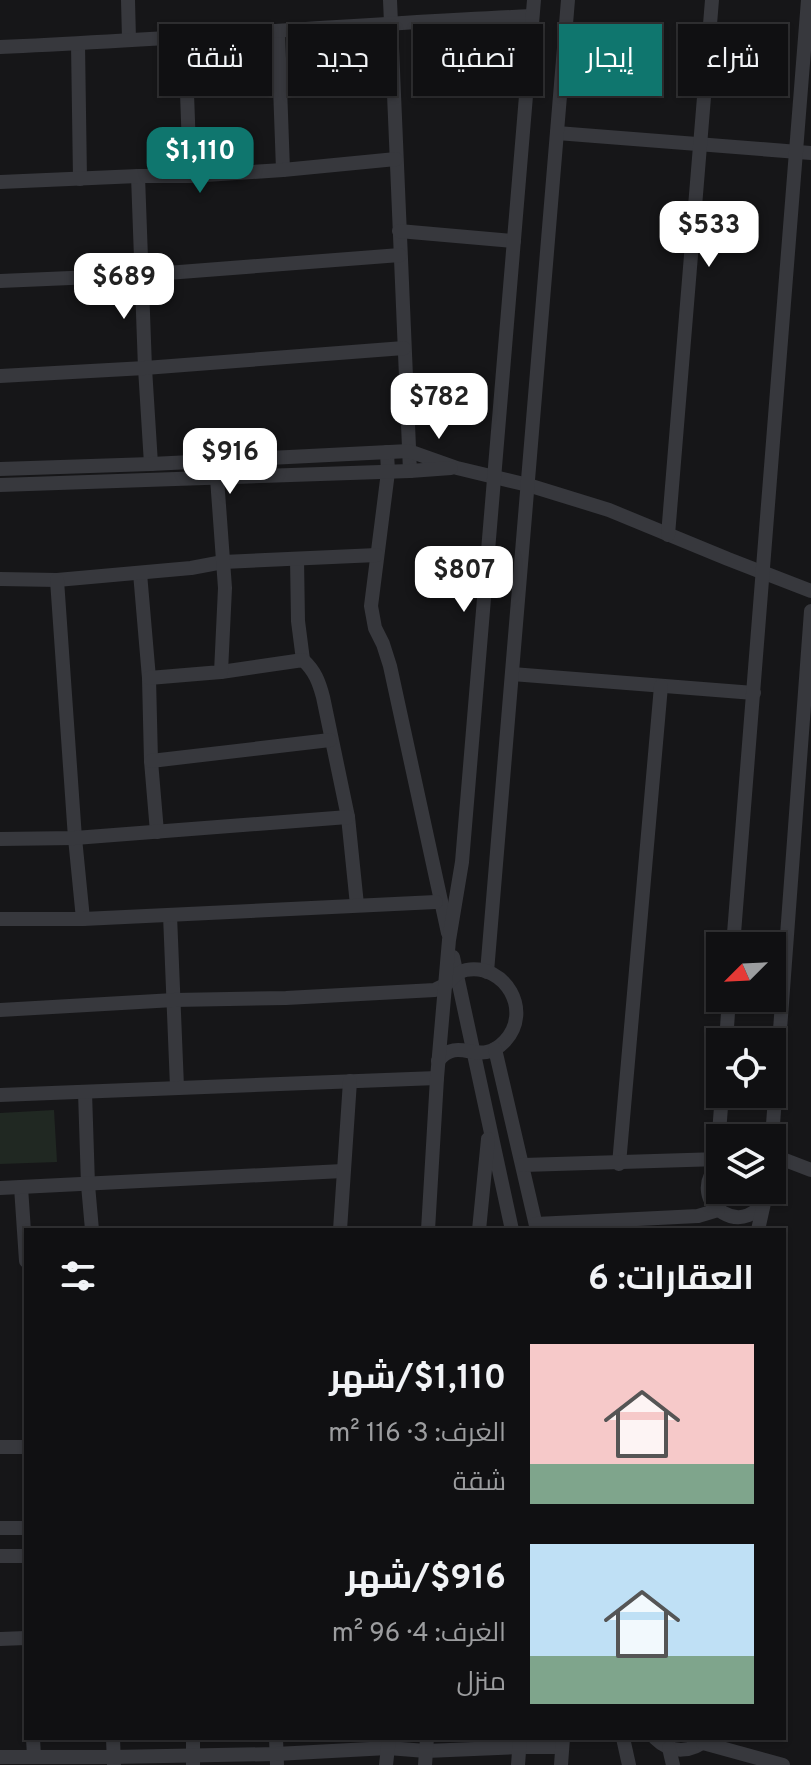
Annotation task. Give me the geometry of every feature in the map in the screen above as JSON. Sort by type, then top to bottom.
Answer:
[{"type":"street","points":[[128,0],[129,39]]},
{"type":"street","points":[[390,0],[410,471]]},
{"type":"street","points":[[428,1228],[438,1061],[449,940],[462,862],[534,0]]},
{"type":"street","points":[[487,972],[568,0]]},
{"type":"street","points":[[668,535],[712,0]]},
{"type":"street","points":[[734,932],[763,573],[803,152],[808,0]]},
{"type":"street","points":[[272,31],[390,22],[532,16]]},
{"type":"street","points":[[278,31],[283,170]]},
{"type":"street","points":[[0,47],[159,38]]},
{"type":"street","points":[[78,44],[80,179]]},
{"type":"street","points":[[187,96],[190,176]]},
{"type":"street","points":[[557,133],[803,152]]},
{"type":"street","points":[[0,182],[190,176],[396,159]]},
{"type":"street","points":[[138,176],[151,464]]},
{"type":"street","points":[[399,231],[514,241]]},
{"type":"street","points":[[0,281],[141,275],[400,255]]},
{"type":"street","points":[[0,376],[404,348]]},
{"type":"street","points":[[0,469],[409,451],[457,468],[528,485],[609,510],[811,591]]},
{"type":"street","points":[[387,452],[388,472],[372,618],[390,666],[512,1228]]},
{"type":"street","points":[[0,485],[457,468]]},
{"type":"street","points":[[217,478],[225,588],[221,672]]},
{"type":"street","points":[[0,579],[57,580],[191,568],[223,562],[377,555]]},
{"type":"street","points":[[297,559],[298,621],[303,660],[313,669],[319,683],[348,817],[357,905]]},
{"type":"street","points":[[140,573],[157,832]]},
{"type":"street","points":[[57,580],[83,919]]},
{"type":"street","points":[[773,1124],[811,611]]},
{"type":"street","points":[[149,678],[303,660]]},
{"type":"street","points":[[512,674],[754,693]]},
{"type":"street","points":[[619,1164],[661,686]]},
{"type":"street","points":[[151,761],[330,740]]},
{"type":"street","points":[[0,839],[75,838],[348,817]]},
{"type":"street","points":[[0,919],[83,919],[436,902]]},
{"type":"street","points":[[170,915],[177,1087]]},
{"type":"street","points":[[0,1010],[435,990],[445,985],[456,973],[478,969],[502,980],[516,1002],[513,1029],[506,1040],[495,1049],[483,1053],[466,1049],[449,1051],[438,1061]]},
{"type":"street","points":[[495,1049],[536,1227],[698,1216],[719,1211],[735,1218],[753,1213],[761,1204]]},
{"type":"street","points":[[0,1095],[437,1078]]},
{"type":"street","points":[[340,1228],[350,1081]]},
{"type":"street","points":[[85,1092],[92,1228]]},
{"type":"street","points":[[479,1228],[489,1124]]},
{"type":"street","points":[[786,1160],[811,1170]]},
{"type":"street","points":[[523,1165],[706,1164]]},
{"type":"street","points":[[0,1188],[343,1171]]},
{"type":"street","points":[[21,1187],[24,1231]]},
{"type":"street","points":[[714,1204],[727,1228]]},
{"type":"street","points":[[758,1228],[764,1204]]},
{"type":"street","points":[[0,1447],[24,1447]]},
{"type":"street","points":[[0,1528],[24,1528]]},
{"type":"street","points":[[0,1556],[24,1556]]},
{"type":"street","points":[[0,1639],[24,1638]]},
{"type":"street","points":[[33,1740],[34,1757]]},
{"type":"street","points":[[113,1740],[113,1761]]},
{"type":"street","points":[[623,1740],[629,1765]]},
{"type":"street","points":[[658,1740],[680,1751],[692,1749],[706,1740],[783,1765]]},
{"type":"street","points":[[0,1757],[113,1761],[276,1760],[388,1743],[426,1751],[520,1742],[563,1742],[561,1765]]},
{"type":"street","points":[[518,1765],[520,1742]]},
{"type":"street","points":[[386,1765],[388,1743]]},
{"type":"street","points":[[669,1748],[673,1765]]},
{"type":"shaded area","points":[[54,1110],[57,1162],[0,1164],[0,1113]]}]
